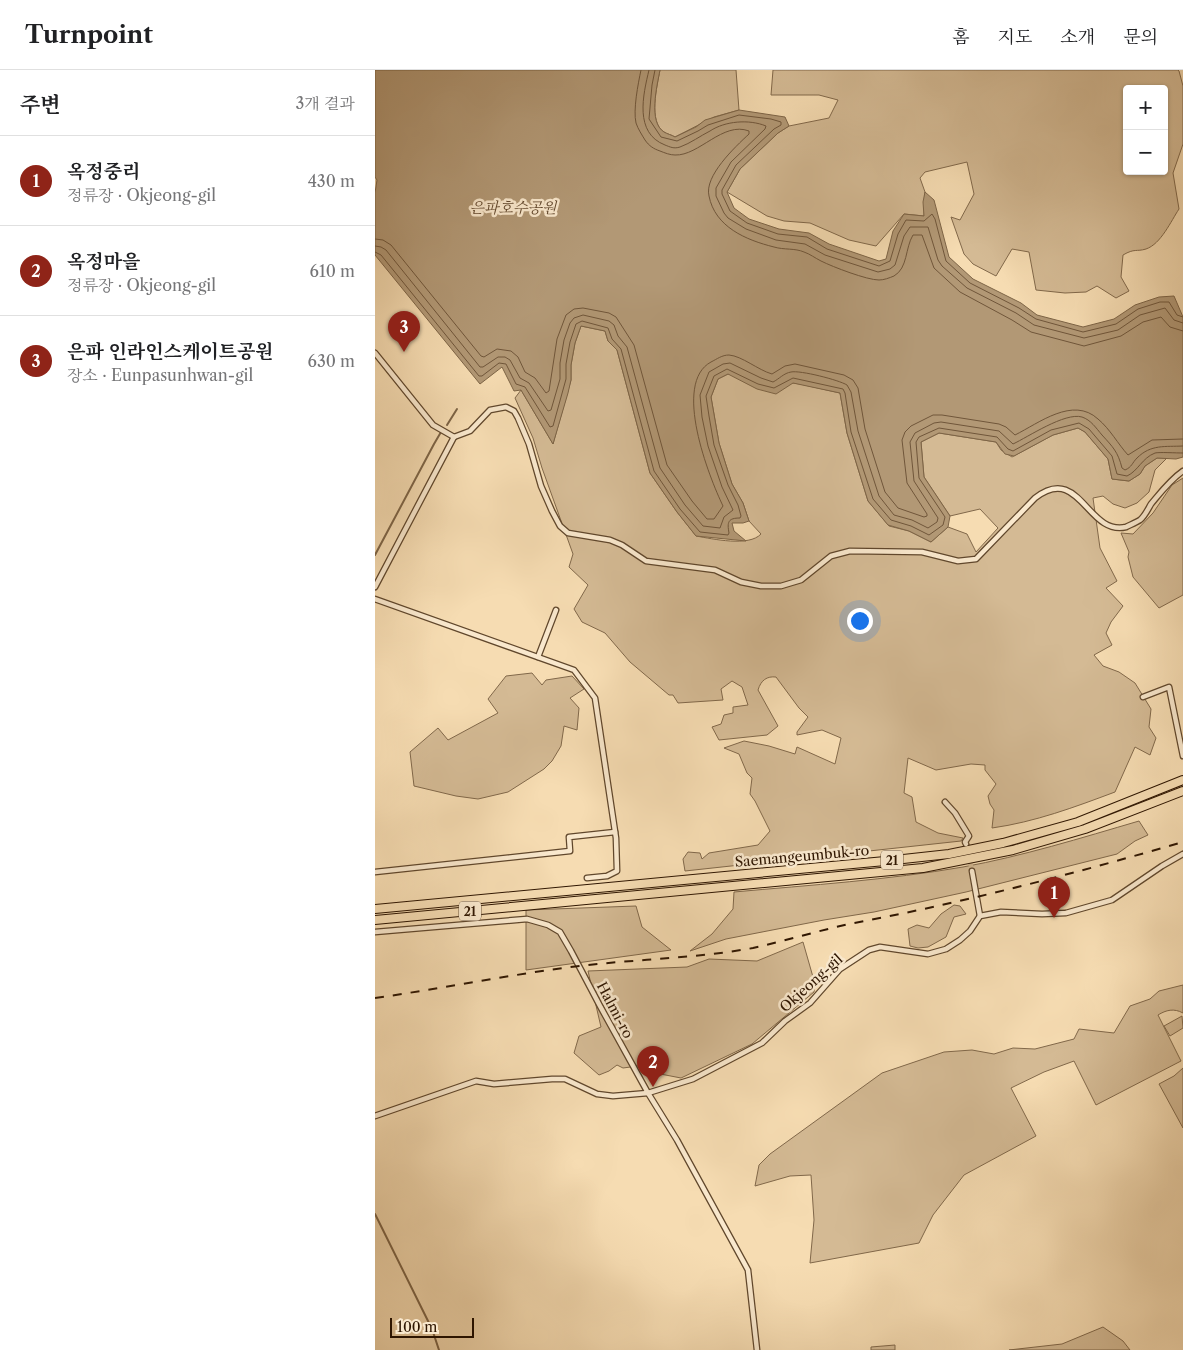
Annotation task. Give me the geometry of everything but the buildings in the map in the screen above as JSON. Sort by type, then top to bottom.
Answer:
[{"type":"highway","name":"Saemangeumbuk-ro","points":[[375,909],[949,854],[1003,843],[1078,822],[1183,780]]},
{"type":"highway","name":"Saemangeumbuk-ro","points":[[375,920],[914,869],[1013,850],[1085,829],[1183,791]]},
{"type":"street","points":[[375,353],[433,425],[454,438]]},
{"type":"street","points":[[375,586],[454,438],[470,431],[490,410],[506,407],[514,412],[518,418],[529,444],[541,486],[559,526],[568,533],[610,540],[646,561],[715,570],[741,582],[761,586],[781,586],[801,580],[831,556],[850,550],[922,552],[958,561],[976,559],[1035,498],[1051,488],[1059,487],[1067,490],[1096,516],[1114,528],[1127,526],[1141,519],[1172,479],[1183,471]]},
{"type":"street","points":[[375,599],[574,670],[595,698],[615,832],[617,872],[607,876],[587,878]]},
{"type":"street","points":[[538,657],[556,610]]},
{"type":"street","points":[[1143,697],[1169,687],[1183,756]]},
{"type":"street","points":[[945,802],[955,813],[969,836],[965,842],[966,844]]},
{"type":"street","points":[[375,872],[570,851],[569,837],[615,832]]},
{"type":"street","points":[[972,870],[980,916],[1001,912],[1066,913],[1112,900],[1183,854]]},
{"type":"street","name":"Okjeong-gil","points":[[375,1116],[476,1081],[494,1084],[559,1079],[597,1094],[613,1096],[648,1093],[693,1079],[762,1043],[785,1021],[810,1003],[840,969],[869,950],[880,948],[928,954],[946,949],[970,931],[980,916]]},
{"type":"street","name":"Halmi-ro","points":[[375,932],[527,919],[560,932],[748,1270],[757,1350]]},
{"type":"shaded area","points":[[660,70],[736,70],[739,110],[714,117],[675,137],[665,133],[659,127],[655,112]]},
{"type":"shaded area","points":[[773,70],[1178,70],[1183,86],[1183,144],[1173,173],[1179,209],[1165,232],[1156,242],[1146,249],[1123,255],[1121,277],[1129,291],[1116,298],[1097,286],[1086,292],[1065,293],[1036,290],[1029,252],[1012,249],[996,276],[973,264],[964,254],[951,217],[960,220],[974,194],[967,162],[925,172],[920,178],[925,192],[924,216],[904,214],[876,246],[849,240],[810,223],[784,221],[767,216],[727,192],[740,169],[778,133],[789,126],[829,118],[838,100],[819,95],[771,95]]},
{"type":"shaded area","points":[[581,326],[605,331],[608,341],[617,350],[650,473],[696,536],[740,541],[755,538],[761,534],[749,521],[743,503],[732,484],[719,443],[711,397],[718,379],[728,374],[800,384],[840,393],[847,433],[868,501],[889,526],[909,531],[931,542],[948,527],[967,534],[976,552],[998,528],[980,509],[950,516],[924,477],[921,442],[939,433],[996,442],[1001,450],[1012,457],[1053,435],[1078,428],[1085,432],[1108,459],[1112,479],[1129,481],[1140,474],[1145,466],[1157,458],[1167,458],[1155,470],[1149,492],[1137,503],[1125,508],[1113,504],[1103,496],[1093,498],[1100,548],[1117,581],[1106,588],[1123,606],[1111,622],[1106,633],[1112,645],[1094,655],[1103,666],[1119,672],[1135,683],[1151,709],[1149,727],[1156,738],[1150,755],[1135,747],[1115,792],[1039,818],[992,828],[994,810],[988,796],[996,784],[985,770],[985,765],[971,764],[936,770],[908,758],[904,793],[912,797],[916,822],[938,833],[963,838],[961,841],[685,871],[683,859],[688,852],[700,853],[702,859],[709,853],[758,845],[770,831],[750,794],[752,778],[747,773],[739,754],[724,748],[744,741],[795,754],[797,747],[835,764],[841,738],[822,730],[797,735],[797,732],[808,717],[776,677],[773,677],[763,681],[758,690],[778,726],[767,735],[719,740],[712,727],[721,724],[724,715],[733,713],[733,707],[748,705],[742,687],[732,681],[721,689],[723,700],[678,703],[673,695],[669,695],[630,662],[605,633],[582,622],[574,609],[588,585],[569,567],[573,554],[533,438],[515,398],[521,390],[553,444],[571,380],[571,365],[575,343]]},
{"type":"shaded area","points":[[1183,478],[1183,595],[1159,608],[1133,577],[1128,557],[1129,552],[1121,533],[1133,534],[1153,513],[1172,485]]},
{"type":"shaded area","points":[[532,673],[542,685],[546,680],[572,676],[584,689],[570,698],[579,708],[577,730],[564,726],[561,746],[552,761],[544,769],[508,792],[478,799],[414,786],[410,752],[438,728],[448,740],[498,713],[488,699],[506,676]]},
{"type":"shaded area","points":[[1139,821],[1148,835],[1135,841],[1117,854],[966,892],[874,912],[726,939],[690,951],[712,934],[733,909],[734,892],[935,872],[1030,852]]},
{"type":"shaded area","points":[[954,905],[960,906],[966,914],[954,917],[946,937],[928,947],[918,948],[910,946],[908,929],[917,925],[929,928],[941,914]]},
{"type":"shaded area","points":[[636,906],[642,927],[671,950],[526,970],[526,910]]},
{"type":"shaded area","points":[[803,942],[815,984],[814,992],[752,1044],[681,1078],[650,1072],[638,1066],[623,1068],[617,1065],[599,1075],[574,1053],[579,1036],[601,1027],[588,971],[687,967],[709,959],[757,961]]},
{"type":"shaded area","points":[[1183,985],[1183,1013],[1170,1010],[1158,1015],[1181,1061],[1096,1105],[1074,1061],[1044,1072],[1011,1088],[1036,1136],[964,1175],[933,1215],[919,1243],[810,1263],[814,1220],[811,1175],[790,1176],[755,1186],[759,1165],[770,1154],[882,1073],[944,1052],[972,1050],[994,1054],[1013,1048],[1035,1049],[1074,1039],[1079,1029],[1114,1033],[1130,1006],[1150,999],[1159,991]]},
{"type":"shaded area","points":[[1182,1016],[1183,1028],[1170,1036],[1164,1026]]},
{"type":"shaded area","points":[[1183,1068],[1183,1128],[1159,1084],[1174,1076]]},
{"type":"shaded area","points":[[1103,1327],[1123,1341],[1130,1350],[1009,1350],[1062,1344]]},
{"type":"shaded area","points":[[895,1345],[895,1350],[871,1350],[871,1347]]},
{"type":"water","name":"은파호수공원","points":[[375,70],[660,70],[655,103],[656,120],[664,132],[675,137],[696,127],[705,120],[739,110],[785,117],[789,126],[778,133],[740,169],[727,192],[734,208],[749,219],[779,229],[809,233],[829,244],[879,261],[886,259],[893,231],[904,214],[924,216],[923,202],[925,192],[934,200],[949,257],[973,279],[1021,303],[1037,315],[1083,327],[1114,319],[1135,305],[1159,297],[1174,296],[1183,317],[1183,457],[1176,459],[1157,458],[1145,466],[1140,474],[1129,481],[1112,479],[1108,459],[1085,432],[1078,428],[1053,435],[1014,456],[1005,454],[996,442],[939,433],[921,442],[924,477],[950,516],[948,527],[931,542],[909,531],[888,525],[868,501],[847,433],[840,393],[793,383],[776,394],[757,389],[728,374],[718,379],[711,397],[719,443],[732,484],[743,503],[749,521],[732,523],[734,531],[746,541],[696,536],[650,473],[617,350],[608,341],[605,331],[581,326],[575,343],[568,393],[553,444],[521,390],[514,391],[502,367],[480,384],[375,255],[375,193],[377,180],[375,177]]},
{"type":"waterway","points":[[447,425],[457,409]]},
{"type":"waterway","points":[[375,555],[441,432]]},
{"type":"waterway","points":[[375,1214],[432,1329],[439,1350]]},
{"type":"tunnel","points":[[969,857],[972,871]]},
{"type":"railway","points":[[375,998],[561,968],[712,954],[753,948],[837,927],[1017,887],[1183,842]]},
{"type":"place","name":"은파 인라인스케이트공원","points":[[404,352]]},
{"type":"place","name":"옥정중리","points":[[1054,918]]},
{"type":"place","name":"옥정마을","points":[[653,1087]]}]
